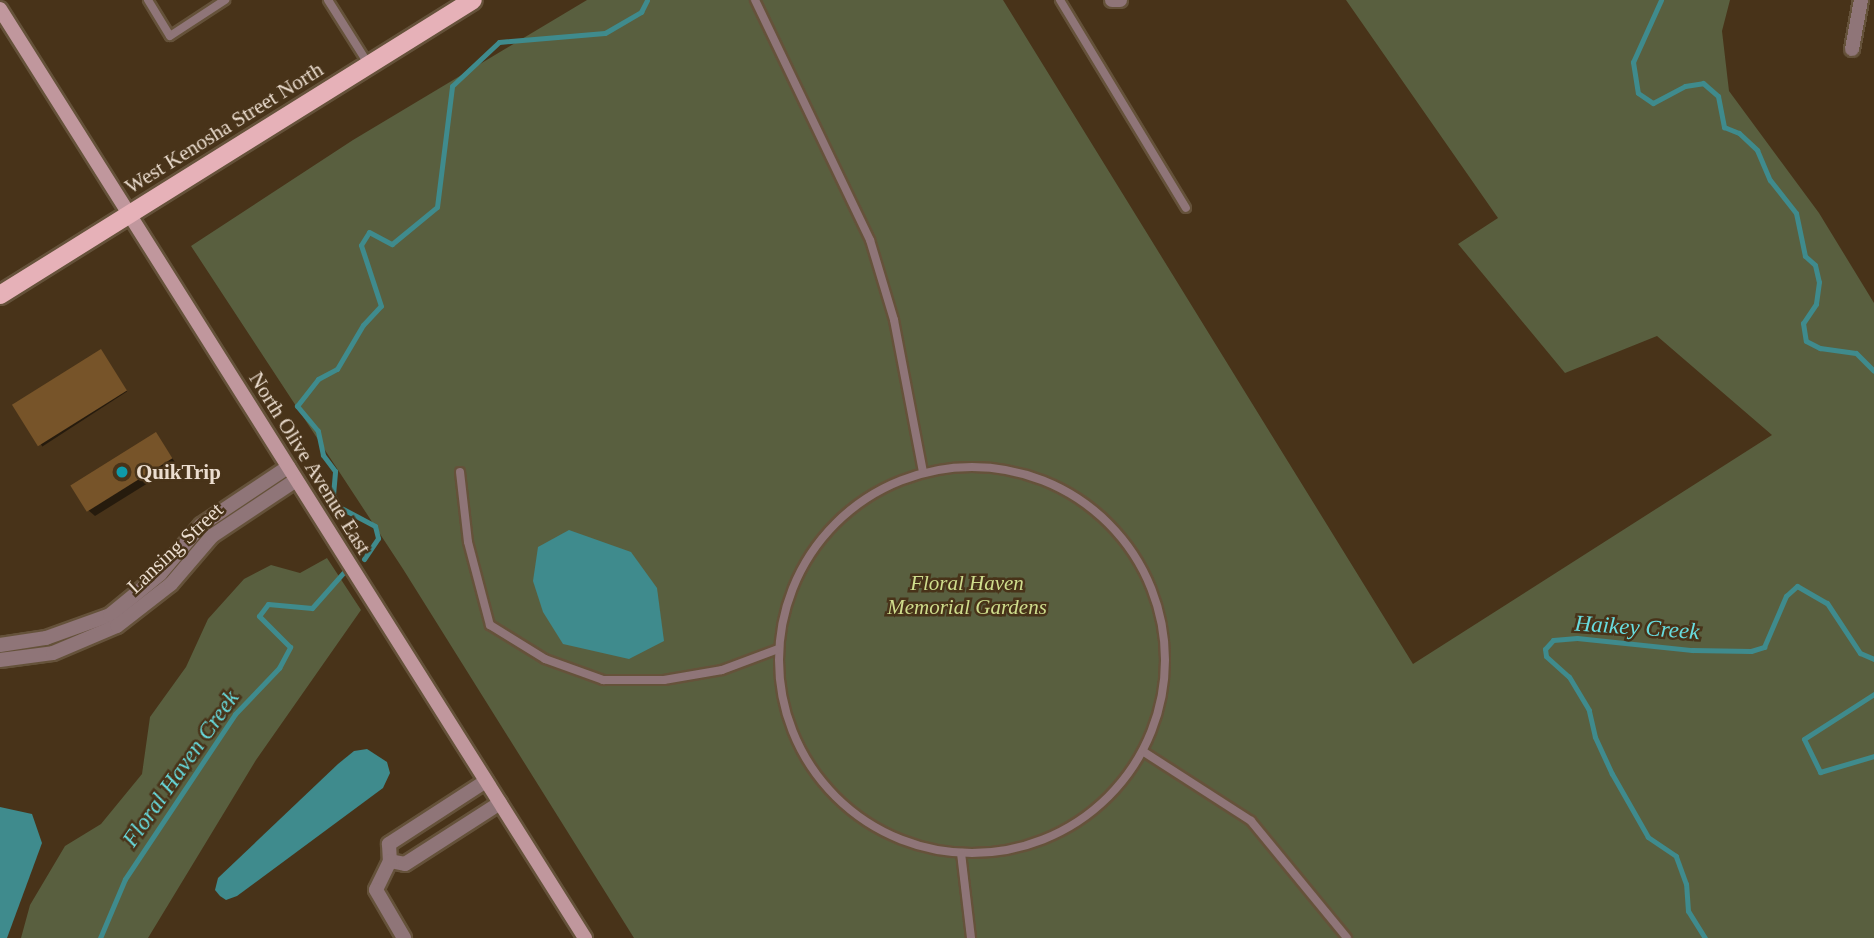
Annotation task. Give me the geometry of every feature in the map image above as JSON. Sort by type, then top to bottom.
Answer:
[{"type":"main road","name":"West Kenosha Street North","points":[[0,295],[472,0]]},
{"type":"street","points":[[1112,0],[1120,0]]},
{"type":"street","points":[[1852,49],[1861,0]]},
{"type":"street","name":"North Olive Avenue East","points":[[0,9],[585,938]]},
{"type":"street","name":"Lansing Street","points":[[0,645],[47,638],[110,615],[160,574],[201,525],[288,467]]},
{"type":"street","name":"Lansing Street","points":[[0,660],[53,653],[117,626],[171,584],[212,536],[296,480]]},
{"type":"street","points":[[404,938],[376,890],[390,861],[389,844],[486,781]]},
{"type":"street","points":[[390,861],[405,864],[500,803]]},
{"type":"street","points":[[422,823],[436,845]]},
{"type":"lane","points":[[148,0],[170,36],[225,0]]},
{"type":"lane","points":[[328,0],[369,65]]},
{"type":"lane","points":[[755,0],[870,240],[894,320],[923,472]]},
{"type":"lane","points":[[1060,0],[1186,208]]},
{"type":"lane","points":[[984,467],[1021,471],[1066,489],[1106,519],[1137,557],[1158,601],[1166,650],[1162,699],[1144,752],[1112,794],[1065,829],[1010,850],[961,853],[910,844],[872,826],[838,800],[811,768],[791,731],[780,691],[778,649],[791,589],[822,537],[867,497],[923,472],[984,467]]},
{"type":"lane","points":[[460,472],[468,542],[490,625],[545,659],[603,680],[664,680],[722,670],[778,649]]},
{"type":"lane","points":[[1144,752],[1251,821],[1347,938]]},
{"type":"lane","points":[[961,853],[971,938]]},
{"type":"green space","name":"Floral Haven Memorial Gardens","points":[[587,0],[1003,0],[1413,664],[1772,435],[1657,336],[1565,373],[1458,244],[1498,218],[1346,0],[1730,0],[1722,31],[1729,91],[1819,213],[1874,303],[1874,938],[634,938],[403,569],[191,246],[353,140]]},
{"type":"green space","points":[[327,558],[361,610],[256,760],[148,938],[21,938],[30,905],[65,846],[101,824],[142,774],[150,717],[186,667],[208,619],[244,579],[271,565],[300,573]]},
{"type":"water","points":[[569,530],[631,552],[657,588],[664,641],[629,659],[563,644],[543,612],[533,581],[538,547]]},
{"type":"water","points":[[367,749],[387,762],[390,773],[383,788],[237,896],[226,900],[220,896],[215,890],[218,878],[338,764],[354,751]]},
{"type":"water","points":[[0,807],[32,814],[42,843],[7,938],[0,938]]},
{"type":"building","points":[[101,349],[127,391],[38,446],[12,405]]},
{"type":"building","name":"QuikTrip","points":[[156,432],[172,458],[87,512],[70,486]]},
{"type":"waterway","name":"Floral Haven Creek","points":[[364,559],[378,538],[375,526],[340,507],[333,495],[335,471],[323,455],[318,431],[297,406],[318,379],[337,369],[363,325],[381,306],[361,245],[369,232],[392,244],[437,207],[452,86],[499,42],[605,33],[641,12],[647,0]]},
{"type":"waterway","name":"Haikey Creek","points":[[1661,0],[1633,62],[1638,93],[1653,103],[1685,86],[1703,83],[1718,96],[1724,127],[1739,133],[1757,150],[1770,180],[1796,213],[1805,256],[1815,265],[1819,282],[1816,304],[1803,323],[1806,341],[1820,348],[1856,353],[1874,371]]},
{"type":"waterway","name":"Floral Haven Creek","points":[[100,938],[125,879],[235,714],[279,668],[290,647],[259,616],[268,604],[312,608],[343,573]]},
{"type":"waterway","name":"Haikey Creek","points":[[1705,938],[1688,911],[1686,884],[1676,856],[1648,837],[1612,774],[1595,737],[1589,710],[1569,677],[1546,656],[1545,649],[1553,640],[1577,638],[1692,650],[1751,651],[1764,647],[1786,596],[1797,586],[1827,603],[1860,653],[1874,659]]},
{"type":"waterway","points":[[1874,694],[1804,739],[1820,772],[1874,756]]},
{"type":"place","name":"QuikTrip","points":[[122,472]]}]
